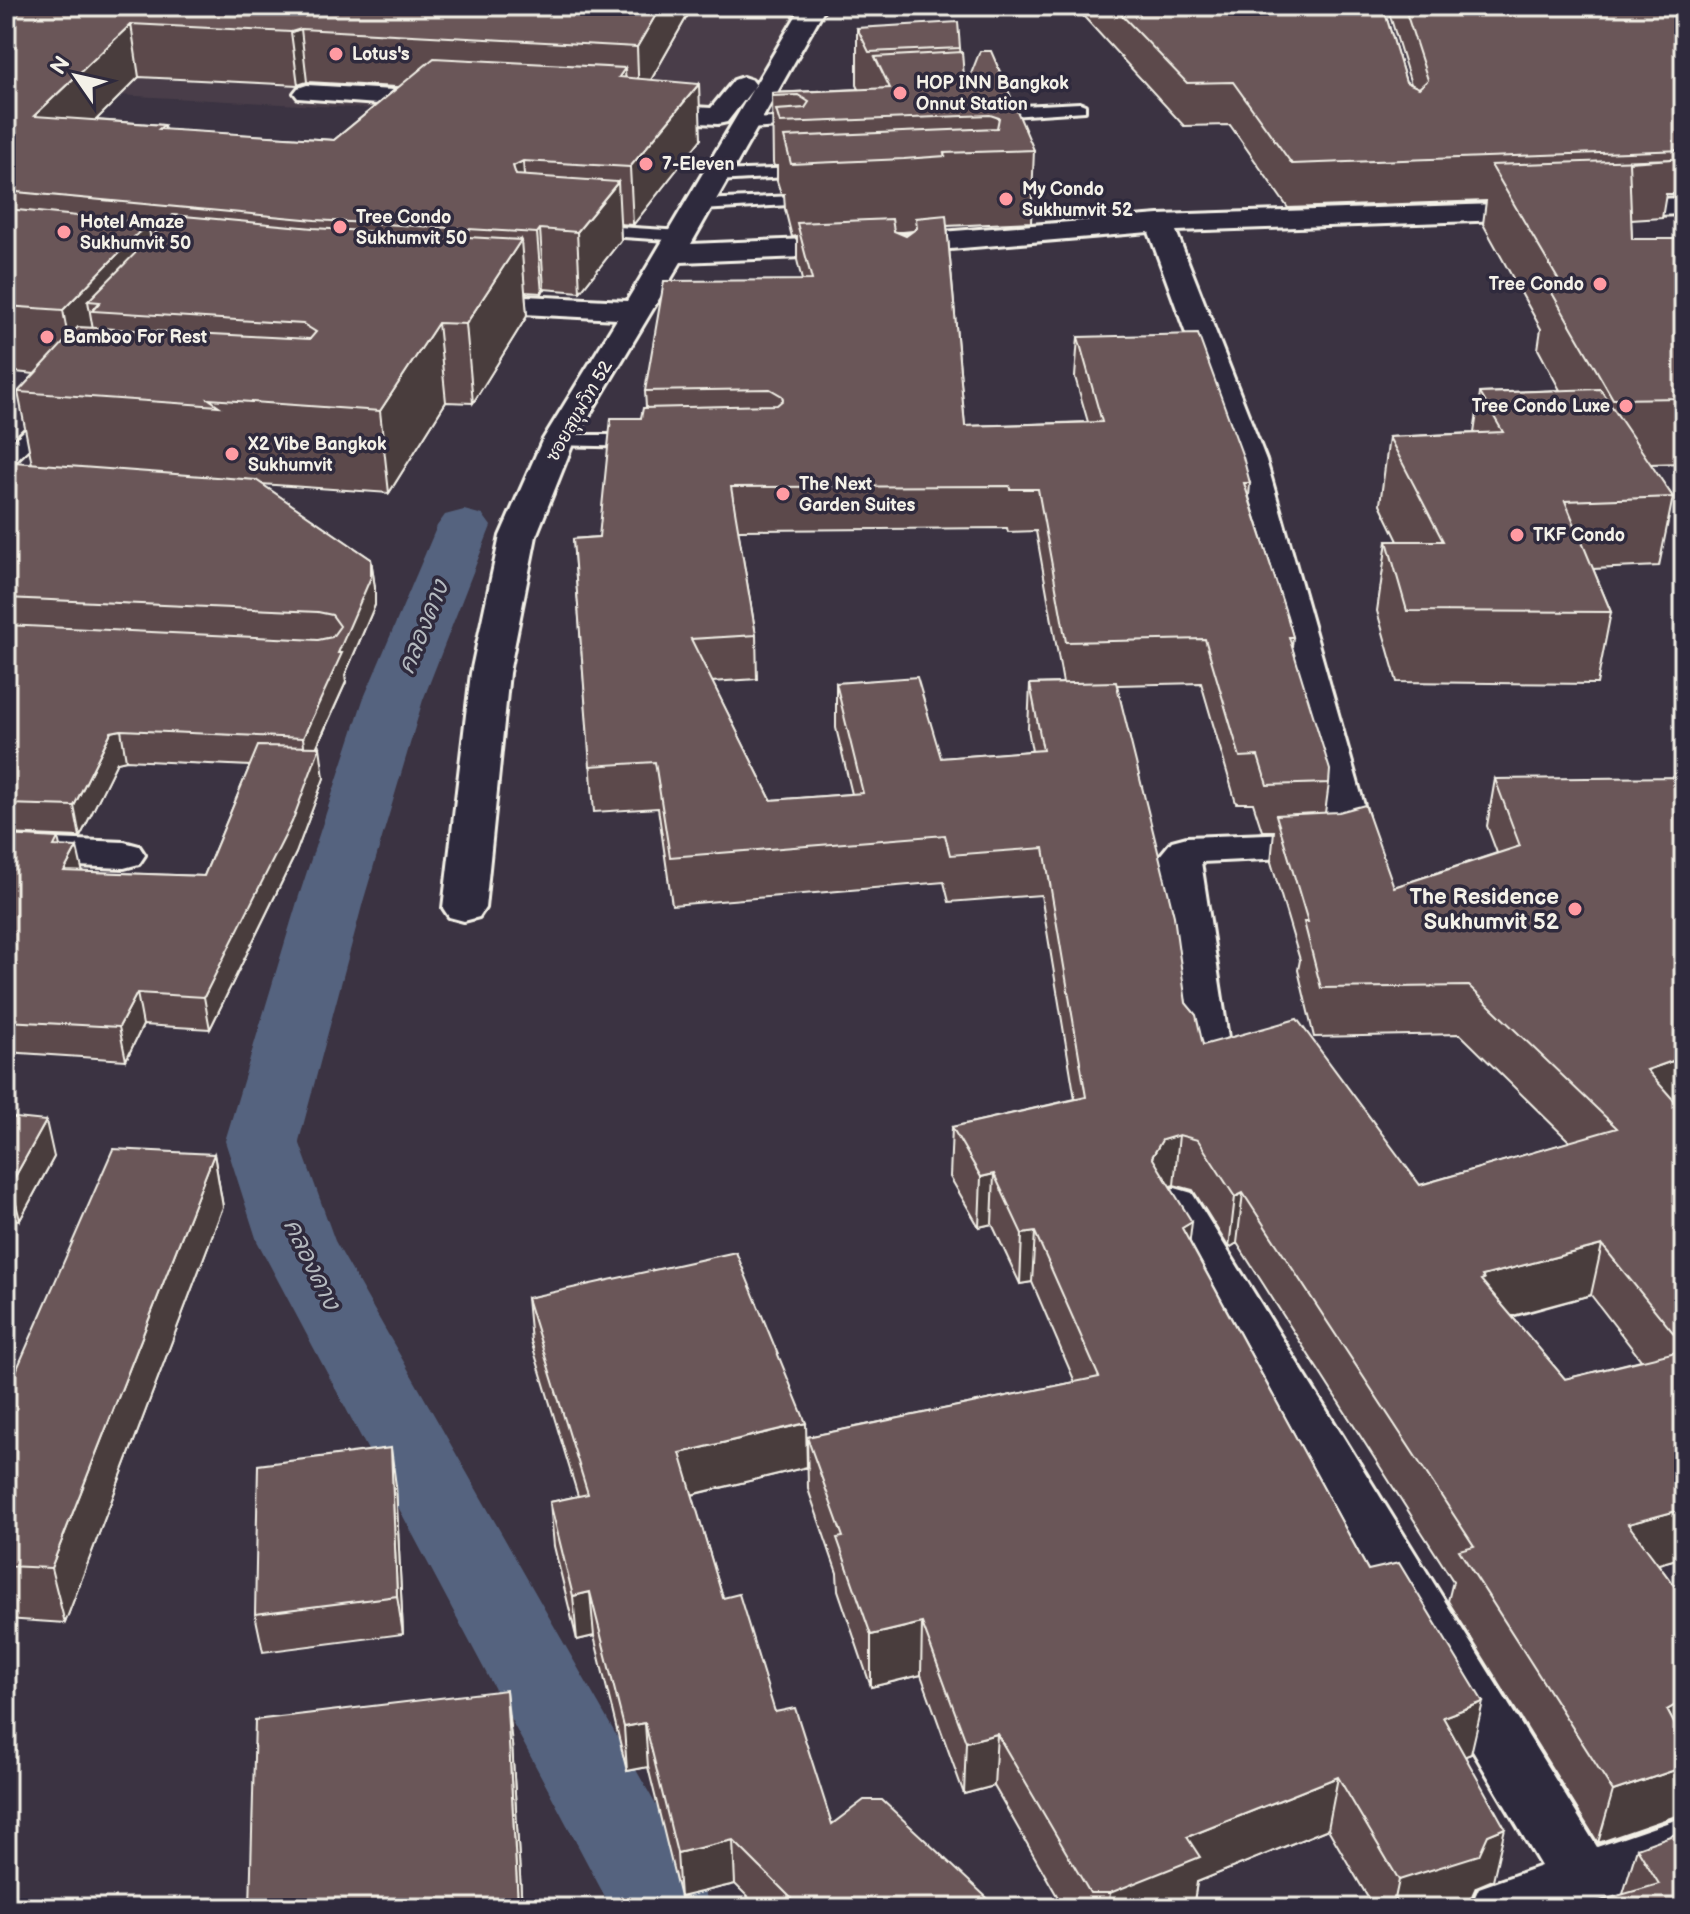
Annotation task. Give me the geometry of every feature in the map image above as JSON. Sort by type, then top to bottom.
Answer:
[{"type":"street","name":"ซอยสุขุมวิท 52","points":[[464,908],[490,673],[518,536],[558,441],[701,205],[814,6]]},
{"type":"street","points":[[743,85],[718,116],[626,120],[743,131]]},
{"type":"street","points":[[307,93],[460,110],[423,116]]},
{"type":"street","points":[[676,245],[903,253],[1159,223],[1673,206],[1684,237]]},
{"type":"street","points":[[1159,223],[1249,460],[1347,816],[1347,832],[1343,840],[1333,844],[1187,850],[1179,858],[1207,1051]]},
{"type":"street","points":[[432,301],[638,311]]},
{"type":"street","points":[[6,850],[124,855]]},
{"type":"street","points":[[1175,1205],[1583,1880]]},
{"type":"street","points":[[1502,1908],[1684,1844]]},
{"type":"lane","points":[[966,114],[1080,108]]},
{"type":"lane","points":[[743,131],[827,121]]},
{"type":"lane","points":[[717,176],[799,173]]},
{"type":"lane","points":[[701,205],[844,200]]},
{"type":"lane","points":[[574,229],[676,245]]},
{"type":"lane","points":[[6,459],[72,396]]},
{"type":"lane","points":[[558,441],[661,440]]},
{"type":"shaded area","name":"Lotus's","points":[[6,6],[801,6],[726,128],[6,89]]},
{"type":"building","points":[[6,6],[661,6],[637,47],[301,29],[291,32],[131,24],[34,116],[164,125],[159,129],[334,140],[434,58],[625,68],[619,77],[699,84],[630,167],[523,161],[513,166],[516,175],[618,182],[577,232],[540,229],[537,233],[315,220],[6,191]]},
{"type":"building","points":[[1113,6],[1383,6],[1406,82],[1419,88],[1428,80],[1404,6],[1684,6],[1684,150],[1292,164],[1233,82],[1187,83]]},
{"type":"building","points":[[958,22],[960,48],[869,52],[857,28]]},
{"type":"building","points":[[980,51],[991,51],[1034,150],[791,164],[784,137],[997,128],[999,118],[990,115],[780,123],[776,110],[805,108],[809,102],[798,95],[772,96],[772,93],[890,88],[875,57],[962,52],[965,89]]},
{"type":"building","points":[[1673,159],[1629,162],[1632,239],[1684,239],[1684,398],[1613,399],[1548,286],[1562,286],[1491,165]]},
{"type":"building","points":[[7,209],[148,223],[63,310],[6,306]]},
{"type":"building","points":[[173,215],[313,228],[521,240],[466,324],[438,323],[380,411],[209,399],[219,406],[18,392],[78,327],[310,339],[316,332],[303,324],[92,311],[100,302],[88,301]]},
{"type":"building","points":[[946,215],[965,426],[1102,422],[1078,337],[1198,334],[1243,457],[1250,483],[1244,483],[1293,637],[1289,637],[1330,770],[1329,783],[1267,785],[1258,756],[1240,757],[1205,639],[1066,642],[1038,489],[1010,489],[1009,486],[731,487],[756,635],[691,639],[771,800],[863,793],[836,683],[917,677],[941,758],[1043,750],[1030,684],[1116,682],[1174,916],[1186,1003],[1196,1015],[1203,1045],[1297,1019],[1420,1185],[1617,1128],[1469,986],[1321,988],[1304,922],[1308,922],[1276,815],[1339,812],[1365,805],[1394,887],[1520,846],[1495,779],[1684,777],[1684,1057],[1647,1070],[1684,1112],[1684,1346],[1602,1245],[1482,1276],[1484,1279],[1481,1280],[1565,1379],[1684,1350],[1684,1509],[1628,1524],[1684,1599],[1684,1700],[1667,1710],[1684,1742],[1684,1767],[1613,1791],[1459,1550],[1474,1546],[1243,1193],[1235,1197],[1198,1140],[1179,1135],[1162,1140],[1152,1157],[1192,1222],[1182,1228],[1368,1570],[1399,1563],[1483,1702],[1443,1717],[1505,1828],[1488,1835],[1479,1855],[1399,1880],[1338,1777],[1187,1837],[1200,1857],[1110,1893],[1090,1893],[997,1734],[966,1742],[922,1623],[871,1635],[837,1538],[843,1537],[807,1437],[1099,1377],[1035,1232],[1022,1234],[994,1174],[981,1177],[952,1127],[1086,1097],[1044,848],[950,855],[945,835],[670,857],[655,762],[590,766],[573,539],[599,537],[611,418],[641,418],[643,408],[777,405],[783,400],[782,396],[770,389],[645,391],[664,281],[812,280],[797,223],[892,219],[894,231],[906,236],[917,228],[916,218]]},
{"type":"building","points":[[1600,389],[1673,497],[1565,501],[1611,612],[1407,611],[1387,541],[1443,541],[1389,437],[1503,432],[1480,393]]},
{"type":"building","points":[[14,462],[256,480],[371,559],[371,577],[338,653],[342,653],[303,738],[111,732],[74,806],[6,804],[6,625],[318,640],[332,637],[340,626],[332,615],[318,612],[6,598],[6,472]]},
{"type":"building","points":[[258,746],[320,747],[292,822],[204,997],[137,993],[119,1027],[6,1021],[6,835],[58,838],[54,846],[77,847],[64,871],[204,876]]},
{"type":"building","points":[[6,1117],[46,1121],[11,1184],[6,1183]]},
{"type":"building","points":[[113,1149],[214,1154],[51,1568],[6,1566],[6,1394]]},
{"type":"building","points":[[736,1252],[806,1423],[680,1453],[723,1598],[739,1594],[775,1712],[795,1708],[832,1824],[864,1800],[882,1800],[998,1908],[801,1908],[733,1840],[677,1853],[645,1723],[624,1727],[590,1592],[573,1596],[550,1502],[588,1494],[527,1298]]},
{"type":"building","points":[[391,1448],[397,1596],[255,1614],[258,1465]]},
{"type":"building","points":[[506,1690],[518,1904],[486,1908],[250,1908],[255,1720]]},
{"type":"building","points":[[1684,1831],[1684,1908],[1576,1908],[1659,1884],[1637,1848]]},
{"type":"waterway","name":"คลองคาง","points":[[464,526],[393,700],[330,902],[262,1141],[296,1241],[662,1908]]},
{"type":"place","name":"Lotus's","points":[[336,54]]},
{"type":"place","name":"HOP INN Bangkok Onnut Station","points":[[900,93]]},
{"type":"place","name":"7-Eleven","points":[[646,164]]},
{"type":"place","name":"My Condo Sukhumvit 52","points":[[1006,199]]},
{"type":"place","name":"Tree Condo Sukhumvit 50","points":[[340,227]]},
{"type":"place","name":"Hotel Amaze Sukhumvit 50","points":[[64,232]]},
{"type":"place","name":"Tree Condo","points":[[1600,284]]},
{"type":"place","name":"Bamboo For Rest","points":[[47,337]]},
{"type":"place","name":"Tree Condo Luxe","points":[[1626,406]]},
{"type":"place","name":"X2 Vibe Bangkok Sukhumvit","points":[[232,454]]},
{"type":"place","name":"The Next Garden Suites","points":[[783,494]]},
{"type":"place","name":"TKF Condo","points":[[1517,535]]},
{"type":"place","name":"The Residence Sukhumvit 52","points":[[1575,909]]}]
